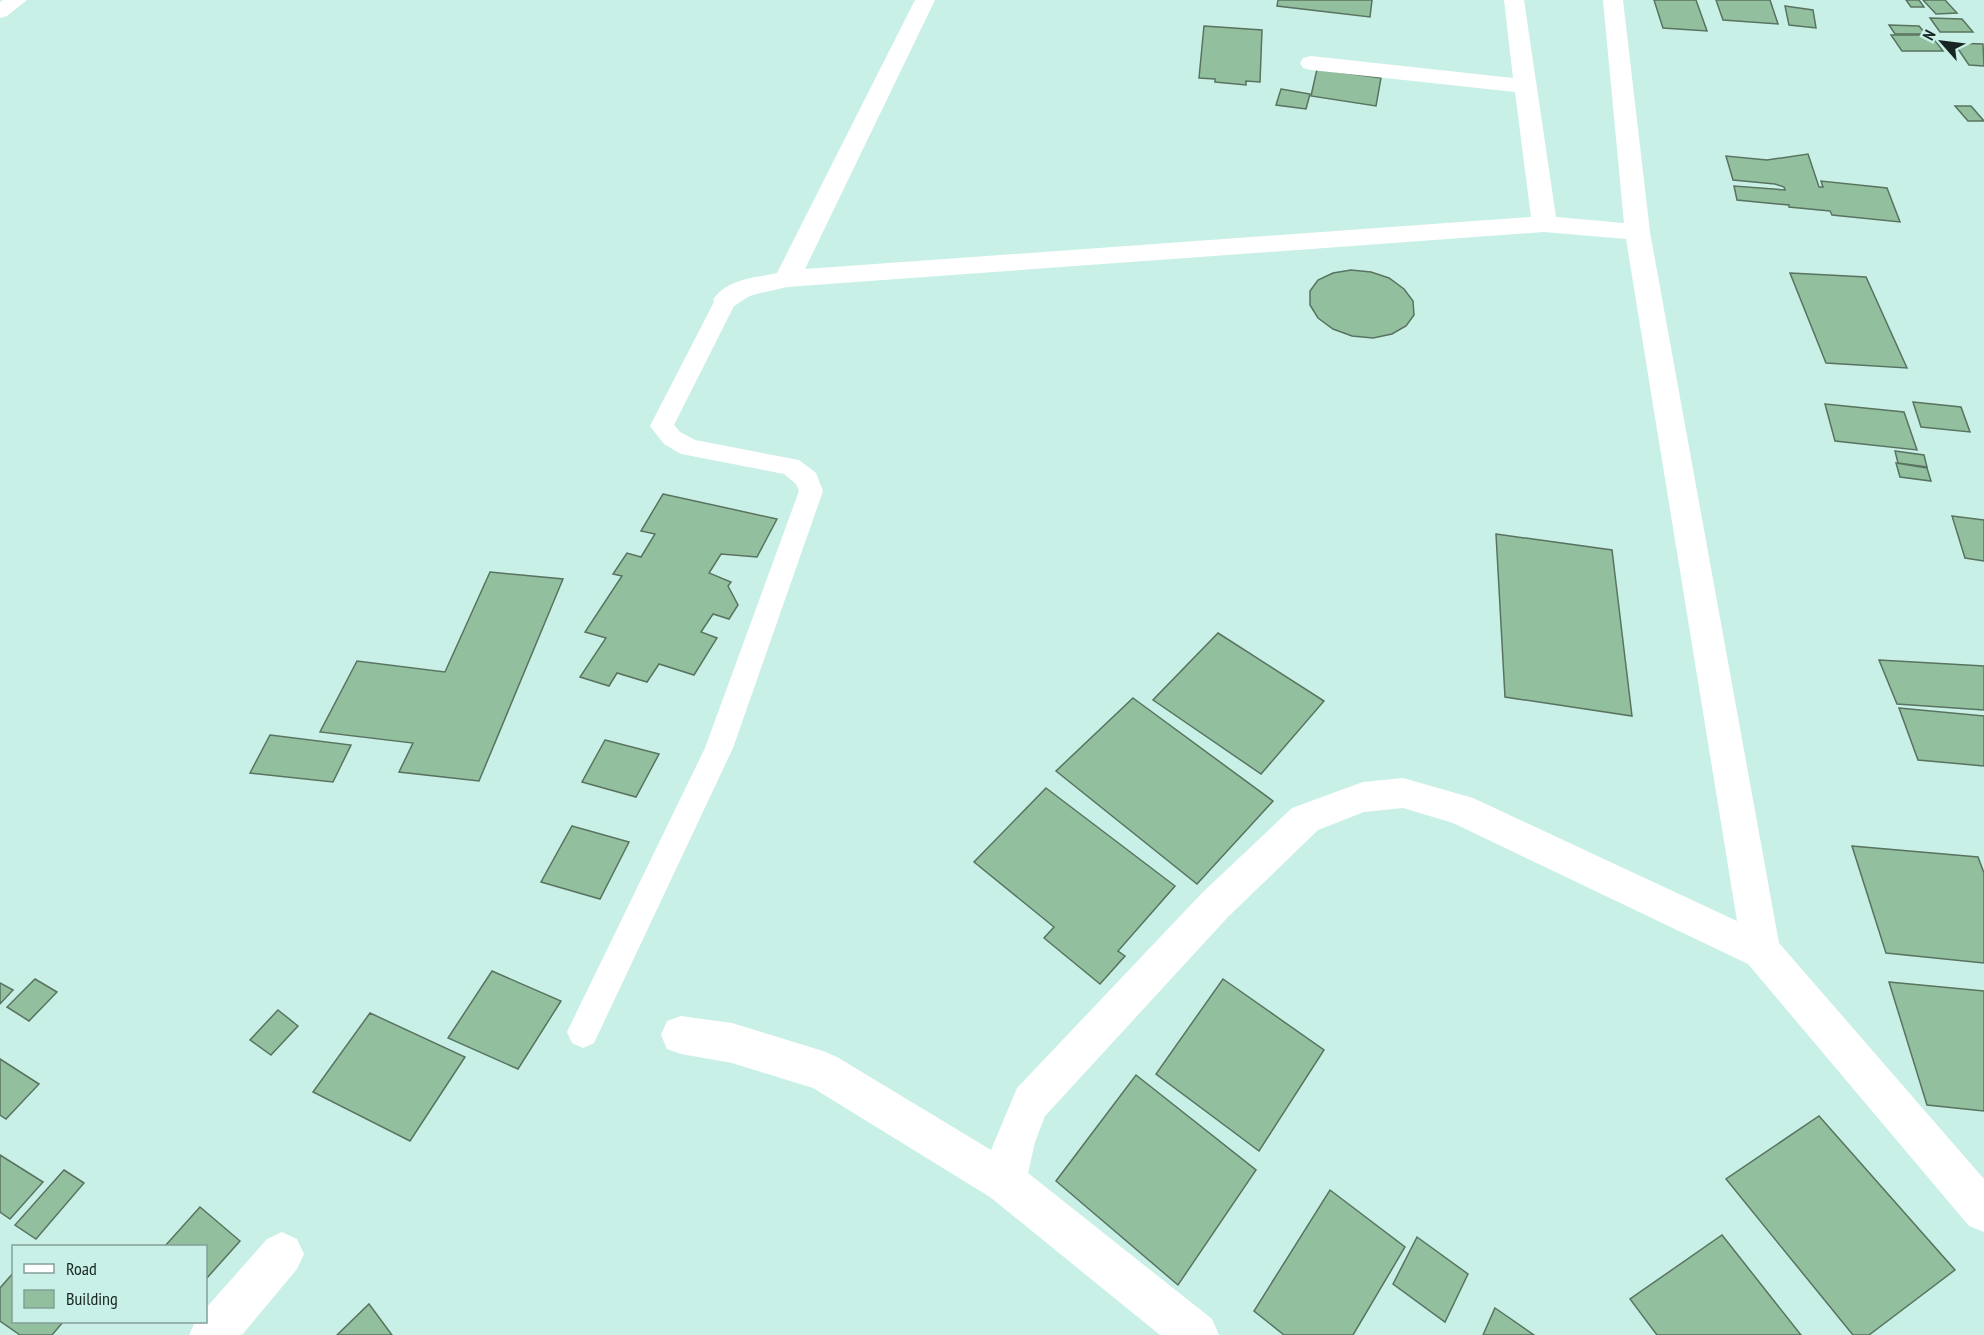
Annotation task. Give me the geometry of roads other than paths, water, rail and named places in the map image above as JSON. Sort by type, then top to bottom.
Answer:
[{"type":"street","points":[[0,12],[17,0]]},
{"type":"street","points":[[787,279],[926,0]]},
{"type":"street","points":[[1514,0],[1544,224]]},
{"type":"street","points":[[1613,0],[1637,232],[1761,951]]},
{"type":"street","points":[[1311,63],[1524,86]]},
{"type":"street","points":[[726,300],[741,289],[787,279],[1544,224],[1637,232]]},
{"type":"street","points":[[1005,1182],[1014,1142],[1031,1102],[1215,905],[1305,819],[1363,796],[1403,793],[1460,809],[1761,951],[1984,1211]]},
{"type":"street","points":[[681,1035],[732,1043],[775,1054],[823,1071],[1005,1182],[1196,1335]]},
{"type":"street","points":[[212,1335],[282,1254]]},
{"type":"lane","points":[[583,1032],[719,748],[811,491],[807,479],[791,466],[689,448],[672,438],[662,426],[726,300]]}]
